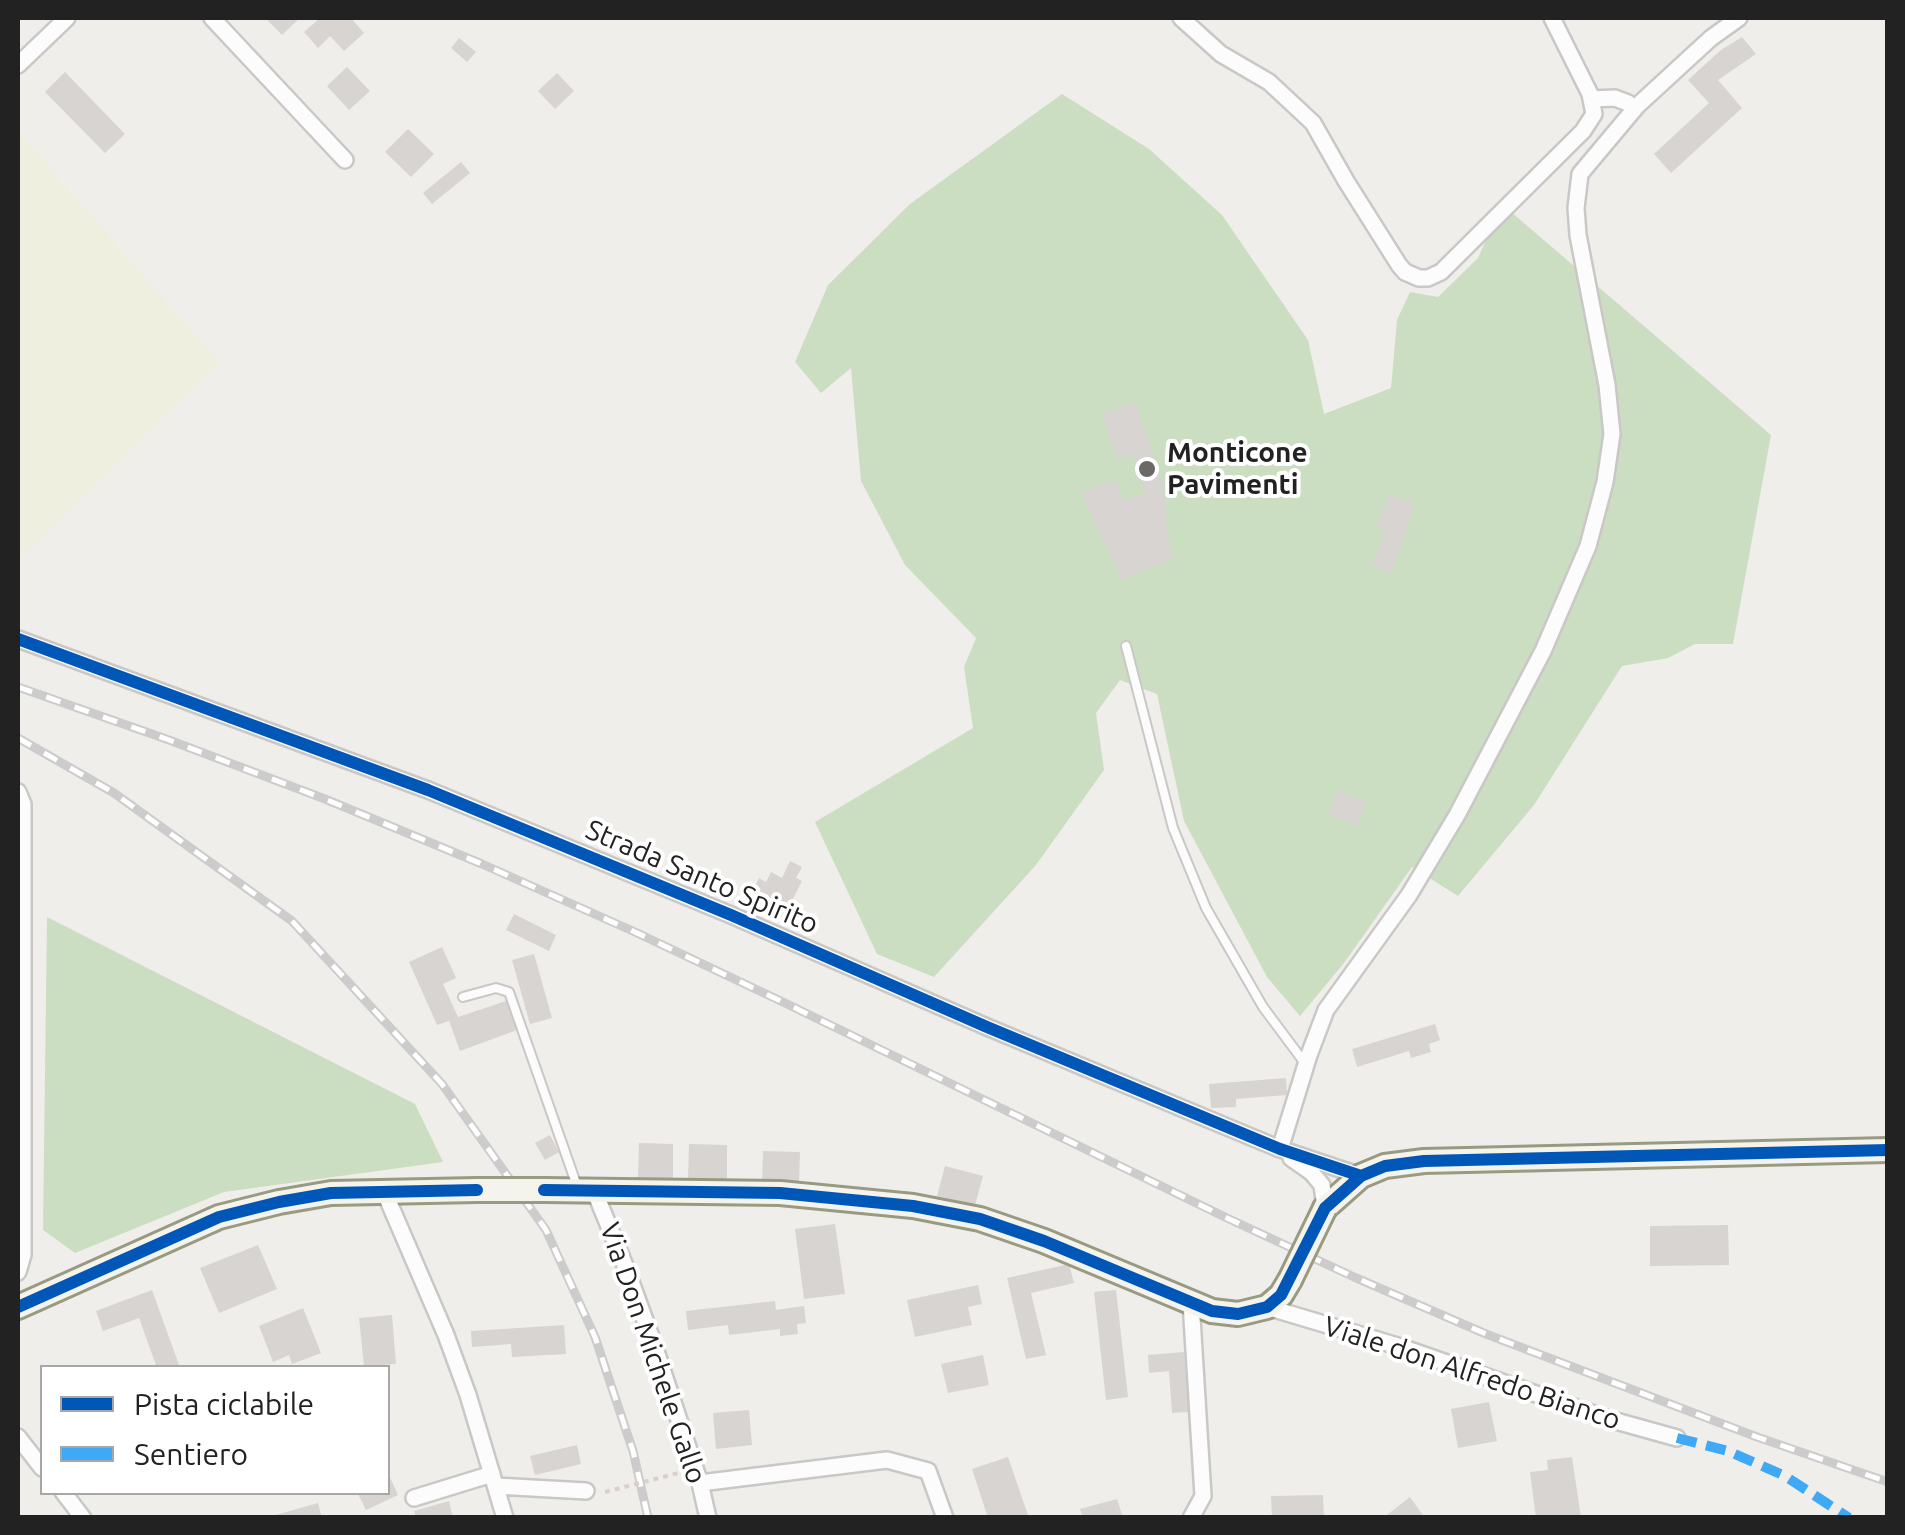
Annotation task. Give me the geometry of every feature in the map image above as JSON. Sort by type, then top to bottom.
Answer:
[{"type":"street","points":[[18,65],[67,18]]},
{"type":"street","points":[[212,18],[345,160]]},
{"type":"street","points":[[1181,18],[1220,54],[1269,82],[1313,124],[1399,265],[1419,278],[1441,272],[1582,131],[1594,114],[1592,99],[1552,18]]},
{"type":"street","points":[[1280,1149],[1326,1010],[1408,895],[1481,772],[1543,651],[1588,546],[1605,482],[1612,434],[1607,385],[1578,235],[1580,174],[1634,110],[1710,38],[1739,18]]},
{"type":"street","points":[[1592,99],[1615,98],[1634,110]]},
{"type":"street","name":"Strada Santo Spirito","points":[[18,640],[428,790],[1280,1149],[1367,1174]]},
{"type":"street","points":[[18,792],[23,804],[23,1255],[18,1272]]},
{"type":"street","name":"Strada Santo Spirito","points":[[1280,1149],[1322,1185],[1325,1208]]},
{"type":"street","points":[[1267,1308],[1290,1280],[1325,1208],[1367,1174],[1385,1166],[1424,1161],[1888,1150]]},
{"type":"street","name":"Via Don Michele Gallo","points":[[586,1190],[654,1345],[708,1518]]},
{"type":"street","points":[[384,1191],[468,1395],[505,1518]]},
{"type":"street","name":"Viale don Alfredo Bianco","points":[[18,1307],[220,1217],[332,1193],[780,1193],[913,1206],[980,1218],[1212,1311],[1238,1314],[1267,1308],[1401,1346],[1604,1418],[1677,1438]]},
{"type":"street","points":[[1190,1302],[1202,1496],[1191,1518]]},
{"type":"street","points":[[19,1441],[40,1466]]},
{"type":"street","points":[[700,1483],[887,1460],[928,1470],[946,1518]]},
{"type":"street","points":[[414,1498],[494,1480],[586,1492]]},
{"type":"street","points":[[65,1495],[83,1518]]},
{"type":"lane","points":[[1126,646],[1173,828],[1206,908],[1263,1007],[1307,1065]]},
{"type":"lane","points":[[462,997],[496,988],[509,992],[586,1190]]},
{"type":"path","points":[[605,1492],[663,1477]]},
{"type":"green space","points":[[1062,94],[1149,149],[1222,215],[1308,340],[1324,414],[1391,388],[1397,320],[1410,292],[1438,297],[1478,258],[1490,231],[1510,211],[1771,435],[1733,644],[1695,644],[1668,658],[1622,666],[1534,805],[1458,896],[1412,867],[1344,963],[1300,1016],[1267,977],[1184,821],[1157,694],[1120,680],[1096,713],[1104,770],[1036,865],[934,977],[877,954],[815,822],[973,728],[964,667],[976,638],[905,565],[861,481],[851,368],[821,393],[795,362],[828,285],[910,204]]},
{"type":"green space","points":[[18,131],[219,363],[18,560]]},
{"type":"green space","points":[[47,917],[415,1104],[443,1162],[224,1192],[75,1253],[43,1230]]},
{"type":"building","points":[[265,18],[300,18],[282,35]]},
{"type":"building","points":[[320,18],[351,18],[364,33],[344,51],[330,36],[318,48],[304,32]]},
{"type":"building","points":[[1742,37],[1756,54],[1718,80],[1742,108],[1671,173],[1654,154],[1709,103],[1688,80]]},
{"type":"building","points":[[459,38],[476,52],[467,62],[451,48]]},
{"type":"building","points":[[347,67],[370,91],[349,110],[327,86]]},
{"type":"building","points":[[65,72],[125,134],[105,153],[45,92]]},
{"type":"building","points":[[557,73],[574,91],[555,109],[538,91]]},
{"type":"building","points":[[408,129],[434,154],[411,177],[385,152]]},
{"type":"building","points":[[461,162],[470,173],[432,204],[423,193]]},
{"type":"building","name":"Monticone Pavimenti","points":[[1135,403],[1164,489],[1173,559],[1121,580],[1081,492],[1117,480],[1124,500],[1145,494],[1133,454],[1116,459],[1102,412]]},
{"type":"building","points":[[1389,494],[1415,504],[1391,573],[1372,565],[1385,530],[1376,527]]},
{"type":"building","points":[[1336,791],[1366,801],[1359,825],[1329,815]]},
{"type":"building","points":[[790,861],[802,867],[796,878],[802,881],[783,918],[748,900],[759,878],[766,882],[771,872],[782,878]]},
{"type":"building","points":[[514,914],[556,935],[549,951],[506,930]]},
{"type":"building","points":[[442,947],[456,978],[443,984],[458,1017],[506,1001],[517,1030],[460,1051],[449,1021],[437,1025],[409,962]]},
{"type":"building","points":[[534,954],[552,1018],[530,1024],[512,960]]},
{"type":"building","points":[[1435,1024],[1440,1040],[1429,1044],[1431,1052],[1411,1058],[1409,1051],[1357,1067],[1352,1049]]},
{"type":"building","points":[[1286,1078],[1287,1095],[1236,1099],[1236,1107],[1211,1108],[1209,1084]]},
{"type":"building","points":[[550,1135],[559,1152],[545,1160],[535,1143]]},
{"type":"building","points":[[639,1143],[673,1144],[673,1179],[638,1179]]},
{"type":"building","points":[[689,1144],[727,1145],[727,1181],[688,1180]]},
{"type":"building","points":[[763,1151],[800,1152],[799,1183],[762,1182]]},
{"type":"building","points":[[945,1166],[983,1176],[975,1205],[937,1196]]},
{"type":"building","points":[[835,1224],[845,1294],[804,1299],[795,1229]]},
{"type":"building","points":[[1728,1225],[1729,1265],[1650,1266],[1650,1226]]},
{"type":"building","points":[[258,1245],[277,1289],[219,1313],[200,1268]]},
{"type":"building","points":[[1069,1264],[1074,1283],[1031,1293],[1046,1355],[1026,1359],[1007,1278]]},
{"type":"building","points":[[978,1285],[982,1304],[968,1307],[972,1325],[915,1337],[907,1300]]},
{"type":"building","points":[[152,1290],[179,1365],[156,1365],[139,1318],[103,1331],[96,1311]]},
{"type":"building","points":[[1116,1290],[1128,1397],[1106,1400],[1094,1292]]},
{"type":"building","points":[[775,1301],[776,1310],[804,1306],[806,1323],[797,1324],[798,1334],[780,1336],[780,1329],[729,1335],[728,1325],[688,1330],[686,1311]]},
{"type":"building","points":[[303,1308],[321,1353],[292,1364],[289,1355],[273,1362],[259,1326]]},
{"type":"building","points":[[392,1315],[396,1364],[364,1365],[359,1318]]},
{"type":"building","points":[[564,1325],[566,1354],[512,1357],[511,1344],[472,1347],[471,1331]]},
{"type":"building","points":[[1184,1352],[1189,1412],[1172,1413],[1169,1371],[1149,1373],[1148,1355]]},
{"type":"building","points":[[983,1355],[989,1385],[948,1393],[941,1364]]},
{"type":"building","points":[[1489,1402],[1497,1441],[1458,1448],[1451,1409]]},
{"type":"building","points":[[749,1410],[752,1445],[716,1449],[713,1413]]},
{"type":"building","points":[[577,1445],[581,1464],[535,1475],[530,1456]]},
{"type":"building","points":[[1008,1457],[1029,1518],[988,1518],[972,1469]]},
{"type":"building","points":[[1572,1457],[1581,1518],[1536,1518],[1530,1472],[1548,1470],[1547,1460]]},
{"type":"building","points":[[390,1477],[398,1495],[366,1510],[358,1495],[390,1495]]},
{"type":"building","points":[[1323,1495],[1324,1518],[1272,1518],[1271,1496]]},
{"type":"building","points":[[1410,1497],[1425,1518],[1383,1518]]},
{"type":"building","points":[[1117,1499],[1123,1518],[1083,1518],[1080,1509]]},
{"type":"building","points":[[449,1501],[453,1518],[416,1518],[414,1511]]},
{"type":"building","points":[[318,1503],[322,1518],[272,1518],[272,1516]]},
{"type":"railway","points":[[18,687],[325,799],[482,864],[785,1003],[1227,1218],[1486,1334],[1757,1437],[1888,1482]]},
{"type":"railway","points":[[18,738],[114,793],[292,921],[442,1084],[546,1230],[595,1337],[633,1451],[648,1518]]},
{"type":"marked path","points":[[1677,1438],[1728,1451],[1785,1476],[1849,1518]]},
{"type":"cycle path","points":[[18,639],[428,790],[1280,1149],[1361,1176]]},
{"type":"cycle path","points":[[544,1190],[780,1193],[913,1206],[980,1219],[1044,1241],[1212,1311],[1238,1314],[1267,1307],[1281,1295],[1325,1208],[1361,1176],[1385,1166],[1424,1161],[1888,1150]]},
{"type":"cycle path","points":[[18,1307],[219,1217],[331,1193],[477,1190]]},
{"type":"place","name":"Monticone Pavimenti","points":[[1147,469]]}]
